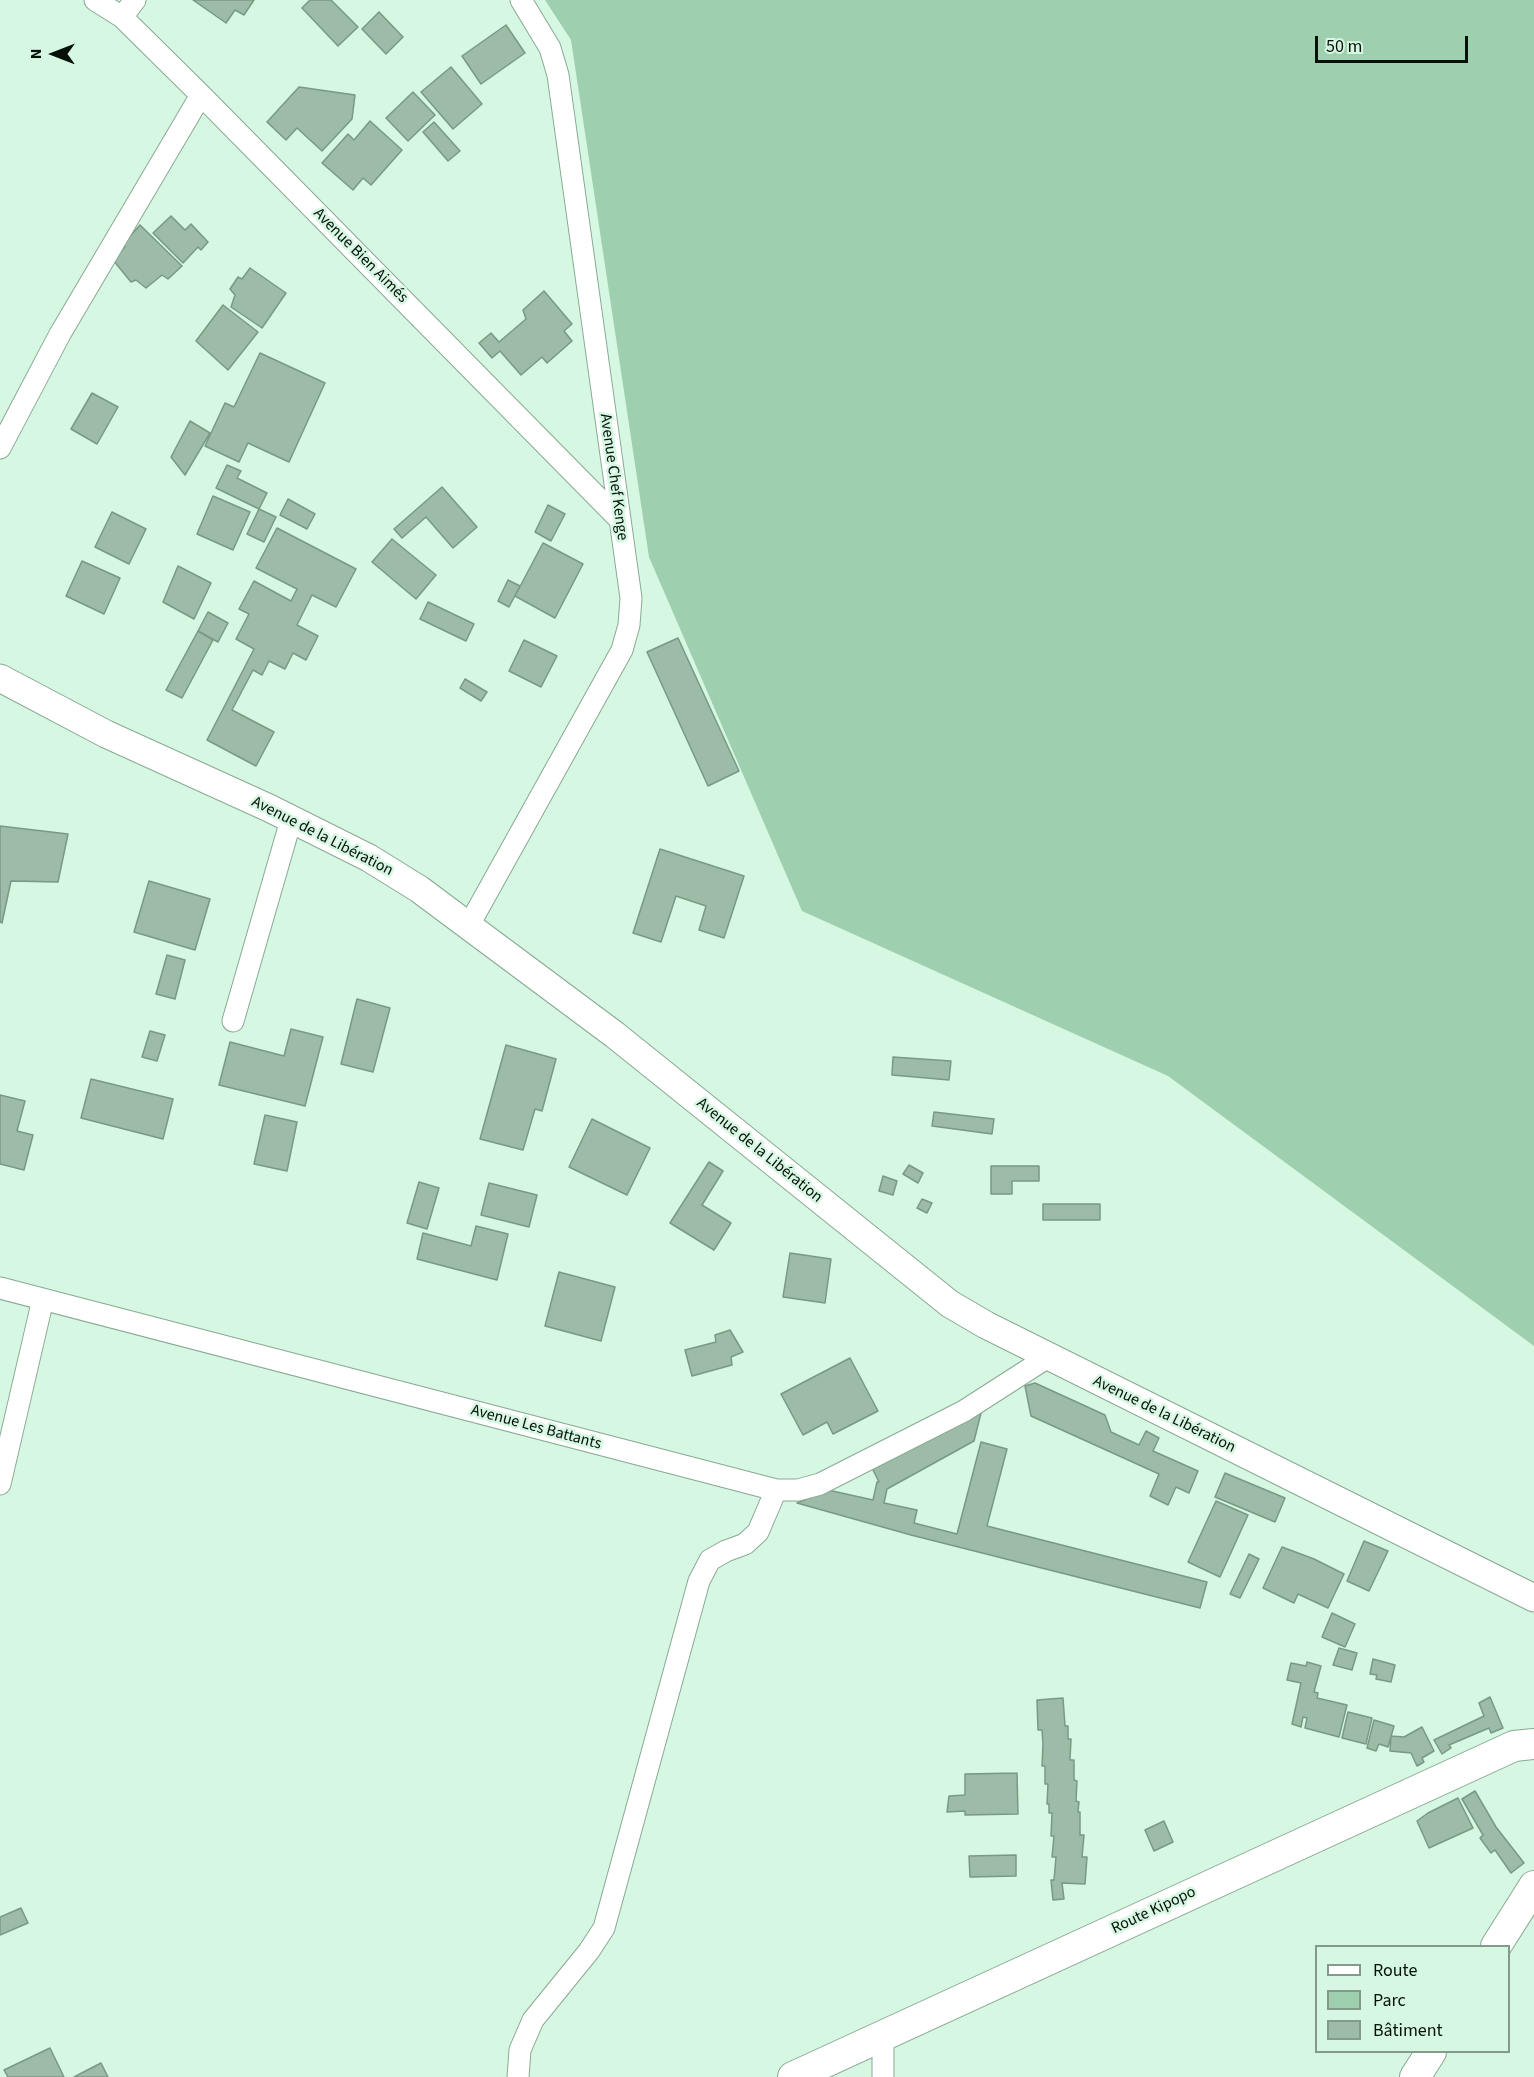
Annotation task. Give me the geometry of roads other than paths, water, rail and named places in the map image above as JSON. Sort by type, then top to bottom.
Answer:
[{"type":"main road","name":"Route Kipopo","points":[[793,2077],[1524,1745],[1534,1723]]},
{"type":"main road","points":[[1497,1945],[1534,1886]]},
{"type":"main road","points":[[1415,2077],[1430,2053]]},
{"type":"street","name":"Avenue Bien Aimés","points":[[95,0],[122,17],[201,95],[618,518]]},
{"type":"street","points":[[122,17],[135,0]]},
{"type":"street","name":"Avenue Chef Kenge","points":[[469,925],[622,650],[629,625],[631,598],[618,518],[558,75],[550,48],[521,0]]},
{"type":"street","points":[[0,448],[60,334],[201,95]]},
{"type":"street","name":"Avenue de la Libération","points":[[0,678],[106,734],[369,858],[419,889],[615,1035],[950,1304],[1048,1357],[1534,1598]]},
{"type":"street","points":[[233,1020],[291,820]]},
{"type":"street","name":"Avenue Les Battants","points":[[0,1288],[776,1491],[798,1490],[820,1484],[964,1411],[1048,1357]]},
{"type":"street","points":[[0,1484],[43,1299]]},
{"type":"street","points":[[518,2077],[520,2050],[533,2020],[589,1951],[604,1928],[699,1581],[710,1560],[745,1544],[758,1532],[776,1491]]},
{"type":"street","points":[[883,2035],[883,2077]]}]
